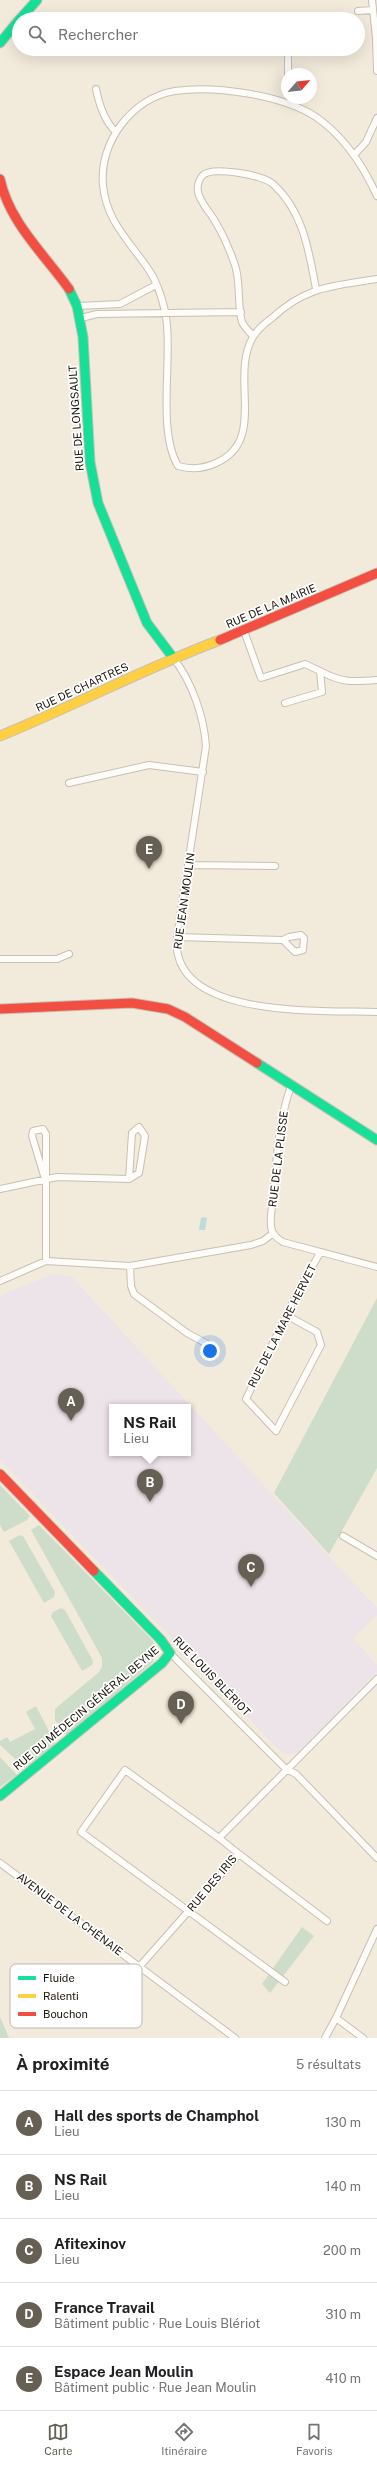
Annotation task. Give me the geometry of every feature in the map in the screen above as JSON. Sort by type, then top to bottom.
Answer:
[{"type":"street","points":[[27,12],[37,0]]},
{"type":"street","points":[[372,0],[377,71]]},
{"type":"street","points":[[358,12],[373,10]]},
{"type":"street","points":[[0,43],[12,29]]},
{"type":"street","points":[[288,58],[288,68]]},
{"type":"street","points":[[96,89],[98,103],[109,126],[116,132]]},
{"type":"street","points":[[281,98],[254,94],[195,89],[174,91],[154,98],[137,108],[121,123],[106,154],[103,184],[108,207],[117,229],[149,271],[156,285],[165,313],[169,444],[178,466],[198,468],[225,459],[235,450],[241,441],[244,429],[244,360],[253,336],[279,310],[303,294],[316,288],[377,278]]},
{"type":"street","points":[[294,104],[316,117],[336,133],[355,154],[365,169],[377,196]]},
{"type":"street","points":[[355,154],[366,142],[377,118]]},
{"type":"street","points":[[253,336],[243,322],[240,290],[235,267],[226,242],[198,192],[199,182],[204,174],[212,171],[254,175],[272,183],[282,194],[300,222],[308,247],[316,288]]},
{"type":"street","name":"RUE DE LONGSAULT","points":[[0,179],[3,194],[14,218],[52,266],[72,294],[77,306],[81,318],[90,462],[98,503],[147,624],[174,659]]},
{"type":"street","points":[[77,306],[120,304],[156,285]]},
{"type":"street","points":[[81,318],[97,314],[241,312]]},
{"type":"street","name":"RUE DE LA MAIRIE","points":[[174,659],[244,631],[377,573]]},
{"type":"street","points":[[244,631],[261,678],[305,664],[334,678],[350,682],[377,680]]},
{"type":"street","name":"RUE DE CHARTRES","points":[[0,736],[54,714],[174,659]]},
{"type":"street","name":"RUE JEAN MOULIN","points":[[174,659],[181,668],[205,731],[206,746],[177,937],[176,954],[186,974],[199,984],[241,1003],[266,1008],[377,1012]]},
{"type":"street","points":[[285,703],[322,692],[320,671]]},
{"type":"street","points":[[69,783],[149,765],[203,772]]},
{"type":"street","points":[[188,865],[275,866]]},
{"type":"street","points":[[177,937],[283,940]]},
{"type":"street","points":[[0,959],[57,960],[69,954]]},
{"type":"street","points":[[0,1009],[132,1003],[153,1005],[185,1017],[292,1084],[377,1140]]},
{"type":"street","name":"RUE DE LA PLISSE","points":[[272,1234],[270,1227],[271,1215],[285,1100],[292,1084]]},
{"type":"street","points":[[0,1189],[57,1177],[129,1179],[139,1173],[145,1136],[139,1127],[132,1133],[129,1179]]},
{"type":"street","points":[[44,1179],[32,1136],[37,1129],[43,1129],[46,1134],[44,1179],[46,1262]]},
{"type":"street","points":[[0,1281],[46,1262],[130,1266],[251,1245],[263,1241],[272,1234],[283,1242],[377,1267]]},
{"type":"street","name":"RUE DE LA MARE HERVET","points":[[286,1315],[317,1332],[321,1345],[276,1431],[246,1399],[286,1315],[320,1253]]},
{"type":"street","points":[[130,1266],[131,1286],[137,1297],[187,1333],[211,1346]]},
{"type":"street","name":"RUE LOUIS BLÉRIOT","points":[[0,1474],[156,1635],[170,1653],[286,1769],[296,1774],[377,1858]]},
{"type":"street","points":[[343,1536],[377,1556]]},
{"type":"street","name":"RUE DU MÉDECIN GÉNÉRAL BEYNE","points":[[0,1796],[162,1663],[170,1653]]},
{"type":"street","points":[[219,1838],[377,1679]]},
{"type":"street","name":"RUE DES IRIS","points":[[142,1964],[190,1910],[239,1854],[124,1770],[81,1832],[190,1910]]},
{"type":"street","points":[[239,1854],[328,1921]]},
{"type":"street","name":"AVENUE DE LA CHÊNAIE","points":[[0,1863],[137,1964]]},
{"type":"street","points":[[190,1910],[285,1982]]},
{"type":"street","points":[[325,2038],[336,2018],[363,1956],[377,1929]]},
{"type":"street","name":"AVENUE DE LA CHÊNAIE","points":[[142,1968],[235,2038]]},
{"type":"street","points":[[336,2018],[364,2038]]},
{"type":"shaded area","points":[[52,1274],[71,1276],[189,1404],[109,1404],[109,1456],[191,1456],[191,1406],[377,1608],[377,1615],[353,1638],[377,1665],[377,1672],[296,1754],[282,1753],[0,1460],[0,1296]]},
{"type":"green space","points":[[377,1298],[377,1468],[329,1554],[274,1493]]},
{"type":"green space","points":[[0,1485],[30,1516],[27,1520],[4,1532],[0,1525]]},
{"type":"green space","points":[[39,1525],[153,1641],[156,1651],[153,1662],[67,1736],[55,1720],[55,1709],[99,1672],[102,1666],[102,1658],[31,1530]]},
{"type":"green space","points":[[20,1535],[23,1536],[55,1592],[54,1597],[44,1603],[9,1541]]},
{"type":"green space","points":[[61,1608],[65,1610],[93,1661],[92,1665],[82,1671],[51,1616],[53,1612]]},
{"type":"green space","points":[[36,1706],[55,1743],[54,1746],[25,1768],[0,1745],[0,1741],[7,1737],[10,1742],[35,1729],[26,1712]]},
{"type":"green space","points":[[0,1757],[17,1775],[0,1787]]},
{"type":"green space","points":[[302,1927],[314,1936],[270,1993],[262,1984]]},
{"type":"green space","points":[[0,2017],[9,2038],[0,2038]]},
{"type":"water","points":[[201,1218],[207,1218],[205,1230],[199,1230]]},
{"type":"traffic: fast","points":[[26,12],[37,0]]},
{"type":"traffic: fast","points":[[0,43],[12,28]]},
{"type":"traffic: fast","points":[[69,289],[77,306],[83,337],[90,462],[98,503],[147,623],[174,659]]},
{"type":"traffic: fast","points":[[257,1063],[377,1140]]},
{"type":"traffic: fast","points":[[0,1796],[162,1663],[170,1653],[161,1640],[94,1571]]},
{"type":"traffic: slow","points":[[0,736],[164,663],[220,640]]},
{"type":"traffic: jam","points":[[0,179],[11,209],[19,223],[28,237],[69,289]]},
{"type":"traffic: jam","points":[[220,640],[377,573]]},
{"type":"traffic: jam","points":[[0,1009],[132,1003],[168,1009],[185,1017],[257,1063]]},
{"type":"traffic: jam","points":[[0,1474],[94,1571]]},
{"type":"place","name":"Espace Jean Moulin","points":[[149,869]]},
{"type":"place","name":"Hall des sports de Champhol","points":[[71,1421]]},
{"type":"place","name":"NS Rail","points":[[150,1502]]},
{"type":"place","name":"Afitexinov","points":[[251,1587]]},
{"type":"place","name":"France Travail","points":[[181,1724]]}]
